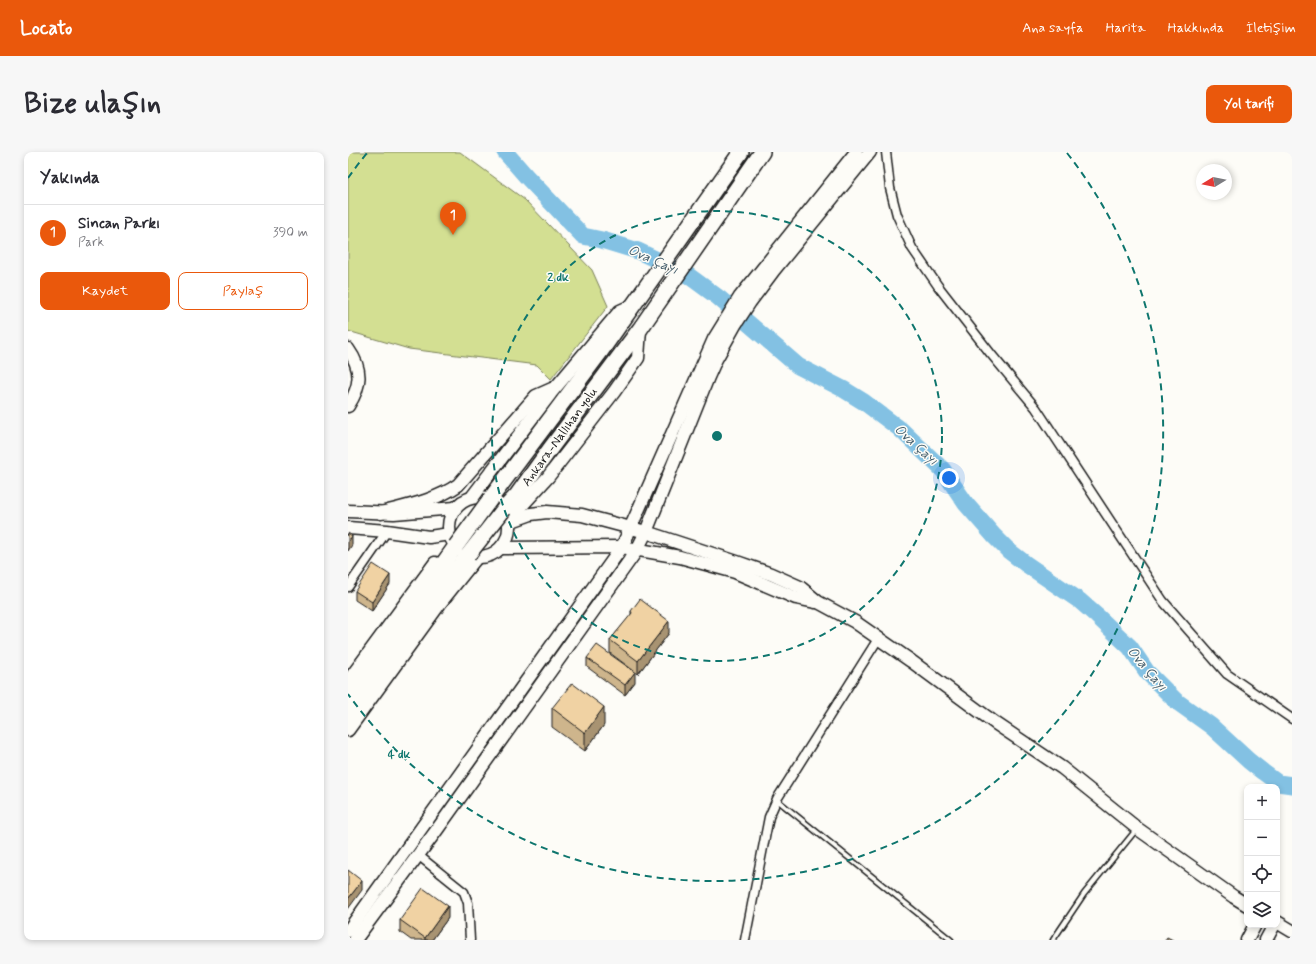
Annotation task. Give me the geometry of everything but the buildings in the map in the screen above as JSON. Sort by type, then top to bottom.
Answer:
[{"type":"highway","name":"Ankara-Nallıhan yolu","points":[[348,696],[453,540],[491,498],[574,387],[741,152]]},
{"type":"highway","name":"Ankara-Nallıhan yolu","points":[[348,715],[391,655],[472,556],[507,517],[517,496],[550,448],[640,329],[762,152]]},
{"type":"highway","points":[[501,483],[502,491],[506,496],[517,496]]},
{"type":"main road","points":[[348,931],[622,547],[714,339],[740,297],[856,152]]},
{"type":"main road","points":[[355,940],[418,855],[636,550],[646,532],[708,377],[734,325],[774,270],[870,152]]},
{"type":"main road","points":[[472,497],[557,386],[614,318],[635,302]]},
{"type":"main road","points":[[507,517],[548,477],[634,364],[638,358],[640,329]]},
{"type":"main road","points":[[348,349],[354,357],[358,370],[359,382],[356,394],[348,406]]},
{"type":"main road","points":[[381,513],[428,501],[448,492],[458,485],[536,396],[557,386]]},
{"type":"main road","points":[[348,511],[408,513],[455,508],[472,497],[483,496],[493,500],[505,510],[510,527],[507,538],[501,548],[492,554],[472,556],[461,550],[453,540],[450,520],[455,508]]},
{"type":"main road","points":[[507,517],[547,512],[582,515],[630,527],[737,562],[771,574],[800,587],[818,602],[849,619],[995,723],[1062,768],[1138,829],[1244,903]]},
{"type":"main road","points":[[348,528],[387,531],[453,540]]},
{"type":"main road","points":[[348,680],[453,540]]},
{"type":"main road","points":[[501,548],[622,547],[680,557],[735,572],[796,598],[818,602]]},
{"type":"main road","points":[[348,730],[441,602],[472,556]]},
{"type":"main road","points":[[1280,924],[1292,931]]},
{"type":"main road","points":[[1247,940],[1254,928]]},
{"type":"main road","points":[[1266,940],[1272,928]]},
{"type":"street","points":[[886,152],[890,188],[897,215],[912,248],[938,286],[991,354],[1036,408],[1163,601],[1227,674],[1292,719]]},
{"type":"street","points":[[348,586],[387,531]]},
{"type":"street","points":[[745,940],[769,816],[777,799],[878,639]]},
{"type":"street","points":[[418,855],[464,892],[468,903],[470,940]]},
{"type":"lane","points":[[777,799],[951,940]]},
{"type":"lane","points":[[1054,940],[1084,894],[1138,829]]},
{"type":"green space","points":[[348,152],[460,152],[525,200],[592,270],[608,306],[551,379],[537,365],[409,349],[348,331]]},
{"type":"waterway","name":"Ova Çayı","points":[[505,152],[583,236],[638,251],[689,276],[719,298],[798,366],[843,389],[864,402],[900,429],[943,470],[966,504],[1009,551],[1080,601],[1097,616],[1130,647],[1147,672],[1176,701],[1211,726],[1249,761],[1278,783],[1292,785]]},
{"type":"place","name":"Sincan Parkı","points":[[453,235]]}]
